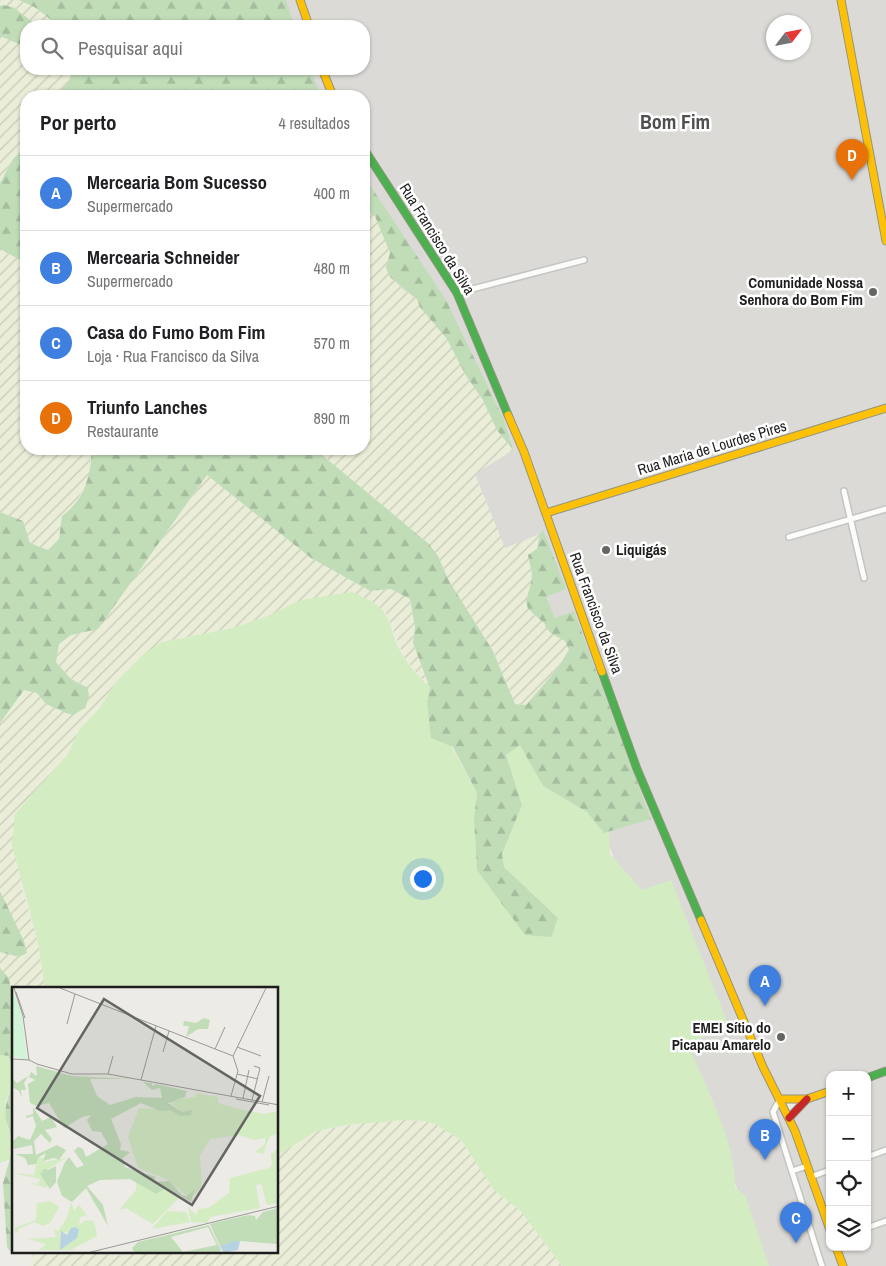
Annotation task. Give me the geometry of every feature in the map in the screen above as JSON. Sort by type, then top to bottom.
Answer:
[{"type":"main road","points":[[300,0],[307,20]]},
{"type":"main road","points":[[841,0],[886,241]]},
{"type":"main road","points":[[324,75],[331,90]]},
{"type":"main road","name":"Rua Francisco da Silva","points":[[370,158],[457,293],[520,443],[637,769],[764,1067],[789,1118],[826,1219]]},
{"type":"main road","name":"Rua Maria de Lourdes Pires","points":[[546,513],[886,408]]},
{"type":"main road","points":[[871,1077],[886,1071]]},
{"type":"main road","points":[[780,1099],[807,1099],[826,1092]]},
{"type":"main road","points":[[789,1118],[807,1099]]},
{"type":"main road","points":[[837,1251],[843,1266]]},
{"type":"street","points":[[457,293],[584,260]]},
{"type":"street","points":[[844,491],[849,520],[864,578]]},
{"type":"street","points":[[789,537],[886,508]]},
{"type":"street","points":[[780,1099],[773,1112],[822,1266]]},
{"type":"street","points":[[871,1156],[886,1150]]},
{"type":"street","points":[[792,1172],[807,1166]]},
{"type":"street","points":[[810,1177],[826,1171]]},
{"type":"street","points":[[871,1227],[886,1221]]},
{"type":"shaded area","points":[[269,0],[886,0],[886,1266],[766,1266],[510,580],[370,275],[370,90],[292,90],[288,75],[370,75],[370,20],[274,20]],"holes":[[[781,1099],[807,1099],[790,1117]]]},
{"type":"green space","points":[[0,0],[19,0],[36,8],[51,20],[20,20],[20,75],[71,75],[69,82],[60,90],[20,90],[20,152],[13,159],[0,183]]},
{"type":"green space","points":[[19,0],[286,0],[292,20],[51,20],[36,8]]},
{"type":"green space","points":[[0,6],[13,7],[30,20],[20,20],[20,44],[0,36]]},
{"type":"green space","points":[[71,75],[312,75],[319,90],[60,90],[69,82]]},
{"type":"green space","points":[[20,152],[20,260],[0,249],[0,183],[13,159]]},
{"type":"green space","points":[[370,185],[446,300],[504,420],[513,450],[497,430],[483,400],[465,374],[447,339],[420,307],[417,299],[390,277],[386,268],[390,253],[375,216],[370,213]]},
{"type":"green space","points":[[370,212],[375,216],[391,253],[386,267],[401,288],[417,299],[420,307],[447,339],[465,374],[483,400],[497,430],[513,450],[475,474],[505,548],[540,534],[537,549],[528,555],[532,583],[526,601],[545,624],[546,628],[565,641],[569,649],[558,668],[526,705],[515,704],[493,650],[449,581],[438,556],[429,544],[322,455],[370,455]]},
{"type":"green space","points":[[0,249],[20,260],[20,455],[91,455],[89,480],[71,510],[62,516],[59,539],[48,550],[30,543],[23,521],[0,512]]},
{"type":"green space","points":[[91,455],[322,455],[429,544],[438,556],[449,581],[493,651],[515,704],[526,705],[558,668],[569,650],[565,641],[552,634],[545,624],[528,609],[526,601],[532,573],[528,555],[537,549],[540,534],[543,530],[566,589],[546,597],[555,618],[574,611],[651,819],[604,833],[587,812],[543,786],[520,745],[506,755],[522,805],[502,854],[504,867],[558,918],[551,937],[525,935],[477,870],[474,819],[477,793],[453,747],[431,738],[427,702],[430,688],[413,643],[415,627],[410,599],[391,589],[370,591],[311,558],[207,475],[98,629],[71,635],[59,644],[56,662],[71,679],[88,688],[89,697],[85,708],[73,715],[66,713],[46,704],[37,693],[24,690],[0,723],[0,512],[23,521],[30,543],[48,550],[59,539],[62,516],[70,510],[81,495],[88,477]]},
{"type":"green space","points":[[207,475],[311,558],[370,591],[391,589],[410,599],[415,627],[413,643],[430,688],[405,659],[385,610],[265,617],[233,628],[162,642],[117,681],[99,709],[79,730],[68,754],[53,772],[20,882],[38,942],[45,987],[12,987],[12,994],[9,978],[0,968],[0,952],[18,957],[11,913],[0,891],[0,723],[24,690],[38,693],[46,704],[82,684],[71,679],[56,662],[59,644],[71,635],[98,628]]},
{"type":"green space","points":[[352,592],[367,599],[384,612],[405,659],[430,688],[427,702],[477,793],[474,819],[477,870],[558,918],[504,867],[502,854],[522,805],[506,755],[520,744],[543,786],[587,812],[604,832],[609,831],[610,854],[642,890],[671,880],[729,1026],[688,1044],[719,1115],[731,1153],[735,1188],[745,1195],[769,1266],[562,1266],[521,1211],[494,1190],[462,1141],[437,1125],[425,1121],[405,1120],[345,1125],[316,1131],[279,1154],[279,987],[45,987],[38,942],[12,845],[15,814],[68,754],[79,730],[99,709],[117,681],[145,653],[162,642],[233,628],[265,617],[301,600]]},
{"type":"green space","points":[[0,891],[24,941],[27,953],[19,957],[0,952]]},
{"type":"green space","points":[[0,968],[9,978],[12,994],[12,1071],[9,1056],[0,1055]]},
{"type":"green space","points":[[0,1055],[9,1056],[12,1073],[12,1088],[5,1102],[7,1127],[12,1136],[12,1153],[11,1159],[0,1163]]},
{"type":"green space","points":[[12,1089],[12,1136],[7,1125],[5,1112]]},
{"type":"green space","points":[[375,1121],[425,1121],[437,1125],[462,1141],[494,1190],[521,1211],[562,1266],[30,1266],[33,1254],[105,1254],[114,1256],[128,1254],[279,1254],[279,1154],[316,1131]]},
{"type":"green space","points":[[12,1151],[12,1254],[7,1247],[3,1183]]},
{"type":"traffic: fast","points":[[370,158],[457,293],[508,415]]},
{"type":"traffic: fast","points":[[602,672],[637,769],[701,920]]},
{"type":"traffic: fast","points":[[871,1077],[886,1071]]},
{"type":"traffic: slow","points":[[300,0],[307,20]]},
{"type":"traffic: slow","points":[[841,0],[886,241]]},
{"type":"traffic: slow","points":[[324,75],[331,90]]},
{"type":"traffic: slow","points":[[546,513],[886,408]]},
{"type":"traffic: slow","points":[[508,415],[524,452],[602,672]]},
{"type":"traffic: slow","points":[[701,920],[763,1067],[795,1131],[826,1219]]},
{"type":"traffic: slow","points":[[780,1099],[807,1099],[826,1092]]},
{"type":"traffic: slow","points":[[837,1251],[843,1266]]},
{"type":"traffic: jam","points":[[789,1118],[807,1099]]},
{"type":"place","name":"Triunfo Lanches","points":[[852,180]]},
{"type":"place","name":"Comunidade Nossa Senhora do Bom Fim","points":[[873,292]]},
{"type":"place","name":"Liquigás","points":[[606,550]]},
{"type":"place","name":"Mercearia Bom Sucesso","points":[[765,1006]]},
{"type":"place","name":"EMEI Sítio do Picapau Amarelo","points":[[781,1037]]},
{"type":"place","name":"Mercearia Schneider","points":[[765,1160]]},
{"type":"place","name":"Casa do Fumo Bom Fim","points":[[796,1243]]},
{"type":"district","name":"Bom Fim","points":[[675,122]]}]
